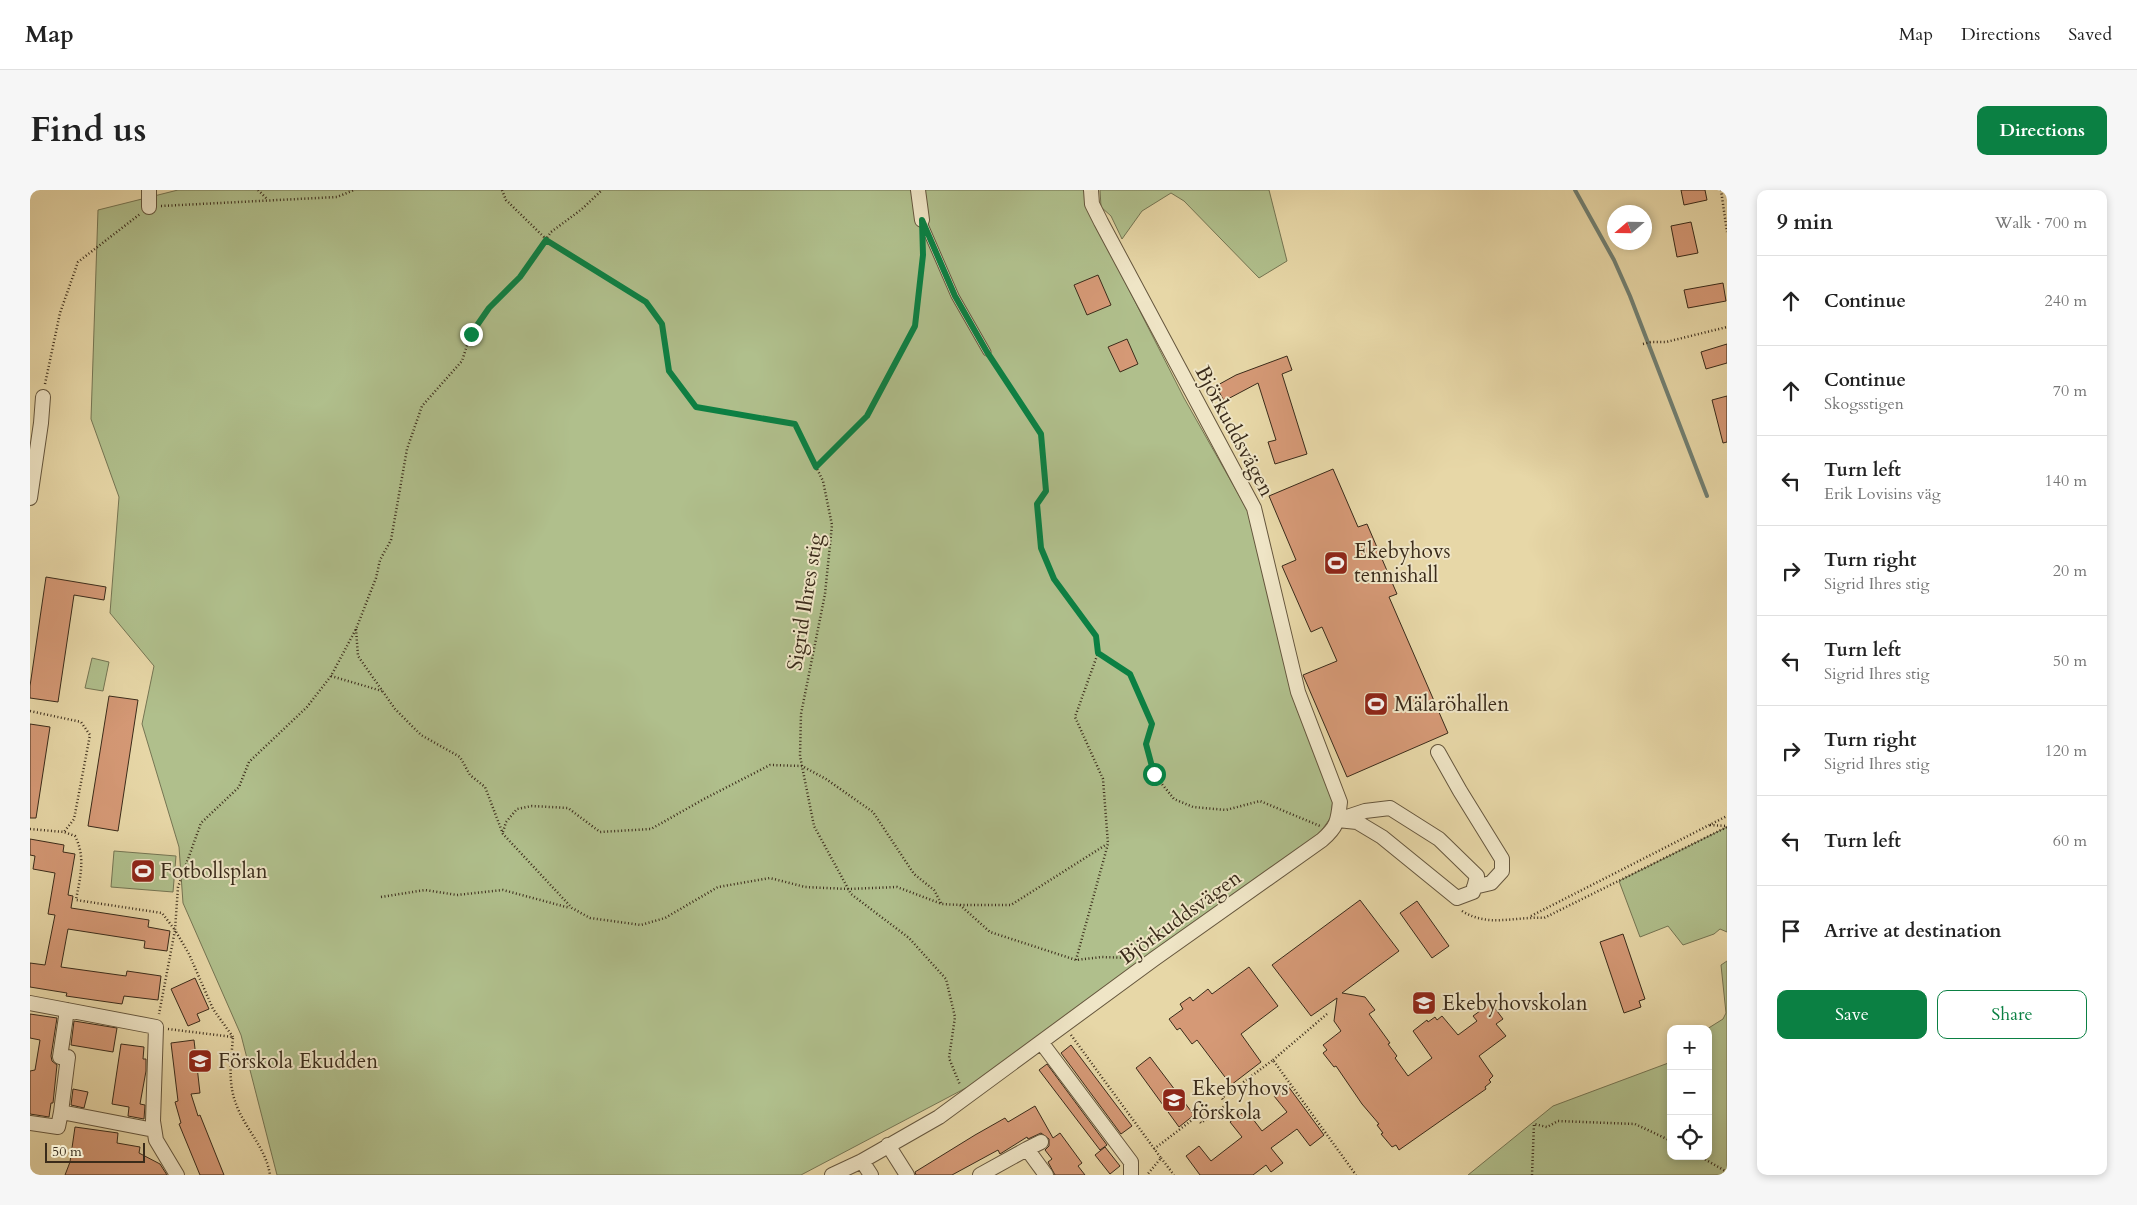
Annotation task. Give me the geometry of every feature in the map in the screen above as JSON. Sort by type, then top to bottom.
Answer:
[{"type":"street","points":[[149,190],[149,207]]},
{"type":"street","points":[[918,190],[922,220]]},
{"type":"street","name":"Björkuddsvägen","points":[[1091,190],[1092,204],[1101,222],[1254,508],[1298,692],[1340,802],[1335,825]]},
{"type":"street","points":[[30,498],[43,397]]},
{"type":"street","points":[[1335,825],[1357,822],[1382,836],[1457,898],[1473,892],[1474,887],[1491,883],[1502,871],[1502,859],[1438,752]]},
{"type":"street","name":"Björkuddsvägen","points":[[832,1175],[862,1161],[939,1117],[965,1098],[1045,1047],[1154,960],[1335,825],[1365,811],[1390,808],[1439,840],[1477,876],[1474,887]]},
{"type":"street","points":[[30,1003],[156,1027],[154,1130],[156,1140],[177,1175]]},
{"type":"street","points":[[30,1123],[58,1127],[68,1057],[60,1057],[67,1010]]},
{"type":"street","points":[[1045,1047],[1131,1162],[1131,1175]]},
{"type":"street","points":[[61,1112],[154,1130]]},
{"type":"street","points":[[980,1175],[1041,1142]]},
{"type":"street","points":[[888,1145],[907,1175]]},
{"type":"street","points":[[1027,1149],[1046,1175]]},
{"type":"street","points":[[862,1161],[871,1175]]},
{"type":"lane","points":[[922,220],[955,296],[987,352]]},
{"type":"path","points":[[258,190],[267,199]]},
{"type":"path","points":[[43,397],[60,313],[78,262],[149,207],[267,199],[337,197],[354,190]]},
{"type":"path","name":"Sigrid Ihres stig","points":[[502,190],[506,200],[546,240],[646,302],[662,324],[669,371],[696,407],[795,424],[823,480],[832,525],[825,594],[801,714],[800,756],[814,826],[851,894],[909,938],[946,979],[955,1017],[949,1058],[965,1098]]},
{"type":"path","points":[[233,1037],[156,1027],[175,930],[178,887],[201,823],[239,787],[249,762],[307,707],[331,676],[356,629],[376,578],[380,560],[391,540],[407,449],[422,406],[462,360],[471,334],[489,308],[520,277],[551,232],[602,190]]},
{"type":"path","points":[[1721,190],[1727,232]]},
{"type":"path","points":[[816,467],[867,416],[915,326],[923,246]]},
{"type":"path","points":[[1643,344],[1666,342],[1727,327]]},
{"type":"path","points":[[987,352],[1041,434],[1046,491],[1037,504],[1041,548],[1054,579],[1096,636],[1098,653],[1075,717],[1103,779],[1108,844],[1076,960]]},
{"type":"path","points":[[356,629],[358,656],[395,708],[420,735],[460,757],[470,775],[486,787],[502,834],[572,908]]},
{"type":"path","points":[[1098,653],[1130,674],[1152,724],[1146,744],[1154,774],[1174,799],[1193,807],[1226,810],[1260,800],[1304,820],[1335,825]]},
{"type":"path","points":[[331,676],[383,692]]},
{"type":"path","points":[[30,711],[82,722],[90,735],[74,819],[64,832]]},
{"type":"path","points":[[502,834],[506,822],[517,809],[532,806],[568,808],[600,832],[651,829],[770,765],[802,766],[873,812],[914,874],[934,890],[942,904]]},
{"type":"path","points":[[1530,917],[1727,816]]},
{"type":"path","points":[[1708,826],[1727,826]]},
{"type":"path","points":[[1459,908],[1466,913],[1493,922],[1530,917],[1544,918],[1727,826]]},
{"type":"path","points":[[30,829],[64,832],[75,836],[81,848],[82,871],[76,900],[162,914],[175,930],[189,954],[213,1009],[233,1037],[230,1080],[238,1110],[256,1138],[270,1175]]},
{"type":"path","points":[[381,897],[425,890],[456,895],[503,890],[572,908],[590,918],[641,925],[666,918],[718,887],[770,878],[806,887],[848,889],[897,888],[942,904],[1011,905],[1108,844]]},
{"type":"path","points":[[960,905],[990,932],[1076,960],[1102,957],[1154,960]]},
{"type":"path","points":[[1154,1149],[1196,1117],[1201,1123],[1226,1105],[1222,1098],[1273,1060],[1327,1014]]},
{"type":"path","points":[[1045,1047],[1071,1034],[1174,1175]]},
{"type":"path","points":[[1273,1060],[1356,1175]]},
{"type":"path","points":[[1532,1175],[1534,1124],[1546,1128],[1558,1121],[1635,1124],[1667,1139]]},
{"type":"path","points":[[1147,1175],[1161,1158]]},
{"type":"path","points":[[1706,1160],[1727,1172]]},
{"type":"green space","points":[[178,190],[1084,190],[1088,209],[1184,398],[1249,513],[1296,707],[1333,798],[1331,817],[1319,834],[981,1080],[801,1175],[277,1175],[241,1035],[183,903],[179,847],[142,724],[154,666],[110,613],[119,497],[91,419],[98,210]]},
{"type":"green space","points":[[1100,190],[1269,190],[1287,261],[1259,278],[1184,201],[1171,193],[1142,211],[1122,239],[1111,216],[1101,207]]},
{"type":"green space","points":[[92,658],[109,662],[103,691],[85,688]]},
{"type":"green space","points":[[1727,827],[1727,932],[1720,929],[1714,934],[1683,945],[1668,926],[1640,937],[1619,881]]},
{"type":"green space","name":"Fotbollsplan","points":[[114,851],[176,856],[173,892],[111,887]]},
{"type":"green space","points":[[1727,961],[1727,1175],[1468,1175],[1553,1106],[1667,1063],[1667,1160],[1712,1160],[1712,1026],[1723,1019],[1726,1013],[1721,965]]},
{"type":"building","points":[[1681,190],[1705,190],[1707,200],[1684,205]]},
{"type":"building","points":[[1691,222],[1698,253],[1677,257],[1671,226]]},
{"type":"building","points":[[1098,275],[1111,305],[1087,315],[1074,285]]},
{"type":"building","points":[[1723,283],[1726,301],[1688,308],[1684,290]]},
{"type":"building","points":[[1127,339],[1138,364],[1120,372],[1108,347]]},
{"type":"building","points":[[1727,344],[1727,363],[1706,369],[1701,352]]},
{"type":"building","points":[[1287,356],[1292,370],[1282,374],[1307,454],[1275,464],[1268,442],[1276,440],[1258,383],[1224,401],[1216,386],[1236,375]]},
{"type":"building","points":[[1727,396],[1727,442],[1723,443],[1712,400]]},
{"type":"building","points":[[1333,469],[1358,527],[1367,524],[1397,594],[1389,597],[1448,733],[1347,777],[1303,675],[1337,661],[1322,627],[1311,632],[1282,566],[1296,560],[1269,496]]},
{"type":"building","points":[[46,577],[106,587],[104,600],[74,595],[58,702],[30,698],[30,686]]},
{"type":"building","points":[[109,696],[138,700],[118,831],[88,826]]},
{"type":"building","points":[[30,724],[50,727],[36,818],[30,818]]},
{"type":"building","points":[[30,839],[64,845],[63,852],[75,854],[68,895],[73,896],[71,908],[149,920],[148,927],[170,931],[167,951],[144,948],[145,941],[68,929],[61,967],[126,976],[127,971],[161,976],[158,1000],[124,996],[122,1004],[66,996],[67,993],[30,987],[30,963],[45,965],[55,915],[48,914],[55,873],[33,869],[35,856],[30,855]]},
{"type":"building","points":[[1360,900],[1399,951],[1342,993],[1365,997],[1375,1010],[1369,1014],[1390,1043],[1388,1044],[1397,1056],[1395,1058],[1408,1076],[1432,1058],[1413,1031],[1427,1020],[1428,1022],[1435,1017],[1437,1020],[1442,1016],[1458,1035],[1477,1021],[1473,1016],[1491,1003],[1503,1019],[1496,1024],[1506,1036],[1479,1056],[1493,1076],[1489,1080],[1491,1082],[1485,1087],[1486,1089],[1399,1150],[1396,1145],[1392,1147],[1381,1134],[1383,1133],[1377,1125],[1379,1124],[1362,1104],[1336,1066],[1334,1067],[1323,1053],[1327,1050],[1323,1045],[1341,1031],[1334,1021],[1337,998],[1311,1016],[1272,965]]},
{"type":"building","points":[[1417,901],[1449,946],[1432,958],[1400,913]]},
{"type":"building","points":[[1623,934],[1645,999],[1639,1001],[1641,1007],[1624,1013],[1600,942]]},
{"type":"building","points":[[1249,967],[1278,1006],[1241,1034],[1261,1062],[1231,1085],[1197,1040],[1192,1044],[1180,1028],[1177,1030],[1169,1019],[1183,1009],[1180,1004],[1190,997],[1193,1001],[1208,989],[1212,994]]},
{"type":"building","points":[[195,978],[209,1009],[197,1014],[200,1021],[188,1026],[171,989]]},
{"type":"building","points":[[30,1014],[57,1018],[51,1056],[52,1061],[57,1065],[53,1103],[51,1103],[49,1117],[30,1114],[30,1071],[35,1070],[40,1040],[30,1038]]},
{"type":"building","points":[[74,1021],[117,1028],[113,1052],[71,1045]]},
{"type":"building","points":[[194,1040],[200,1093],[191,1094],[198,1116],[200,1115],[224,1175],[200,1175],[179,1124],[181,1123],[175,1102],[178,1101],[171,1043]]},
{"type":"building","points":[[121,1044],[144,1047],[143,1059],[146,1059],[146,1071],[140,1104],[145,1105],[144,1119],[128,1116],[129,1107],[112,1104]]},
{"type":"building","points":[[1071,1045],[1132,1126],[1121,1134],[1061,1053]]},
{"type":"building","points":[[1150,1057],[1194,1115],[1179,1127],[1136,1068]]},
{"type":"building","points":[[1047,1064],[1107,1145],[1100,1150],[1039,1070]]},
{"type":"building","points":[[1288,1086],[1324,1135],[1310,1146],[1297,1129],[1271,1148],[1283,1163],[1271,1172],[1266,1165],[1253,1175],[1200,1175],[1186,1156],[1199,1146],[1211,1161],[1242,1137],[1230,1122],[1246,1110],[1262,1131],[1287,1112],[1274,1096]]},
{"type":"building","points":[[73,1089],[88,1092],[84,1108],[71,1105]]},
{"type":"building","points":[[1035,1106],[1053,1138],[1060,1133],[1082,1163],[1078,1166],[1085,1175],[1055,1175],[1048,1162],[1052,1159],[1045,1150],[1049,1146],[1049,1139],[1041,1133],[1028,1139],[1027,1137],[1000,1154],[998,1150],[952,1175],[916,1175],[915,1172],[975,1135],[1005,1118],[1008,1122]]},
{"type":"building","points":[[75,1127],[118,1133],[117,1143],[140,1147],[139,1153],[160,1164],[167,1175],[65,1175],[70,1162]]},
{"type":"building","points":[[1105,1147],[1120,1166],[1110,1174],[1095,1155]]},
{"type":"waterway","points":[[1575,190],[1614,260],[1630,296],[1707,496]]},
{"type":"place","name":"Ekebyhovs tennishall","points":[[1336,563]]},
{"type":"place","name":"Mälaröhallen","points":[[1376,704]]},
{"type":"place","name":"Fotbollsplan","points":[[143,871]]},
{"type":"place","name":"Ekebyhovskolan","points":[[1424,1003]]},
{"type":"place","name":"Förskola Ekudden","points":[[200,1061]]},
{"type":"place","name":"Ekebyhovs förskola","points":[[1174,1100]]},
{"type":"route","points":[[471,334],[489,308],[520,277],[546,240],[646,302],[662,324],[669,371],[696,407],[795,424],[816,467],[867,416],[915,326],[923,255],[922,220],[955,296],[987,352],[1041,434],[1046,491],[1037,504],[1041,548],[1054,579],[1096,636],[1098,653],[1130,674],[1152,724],[1146,744],[1154,774]]}]
